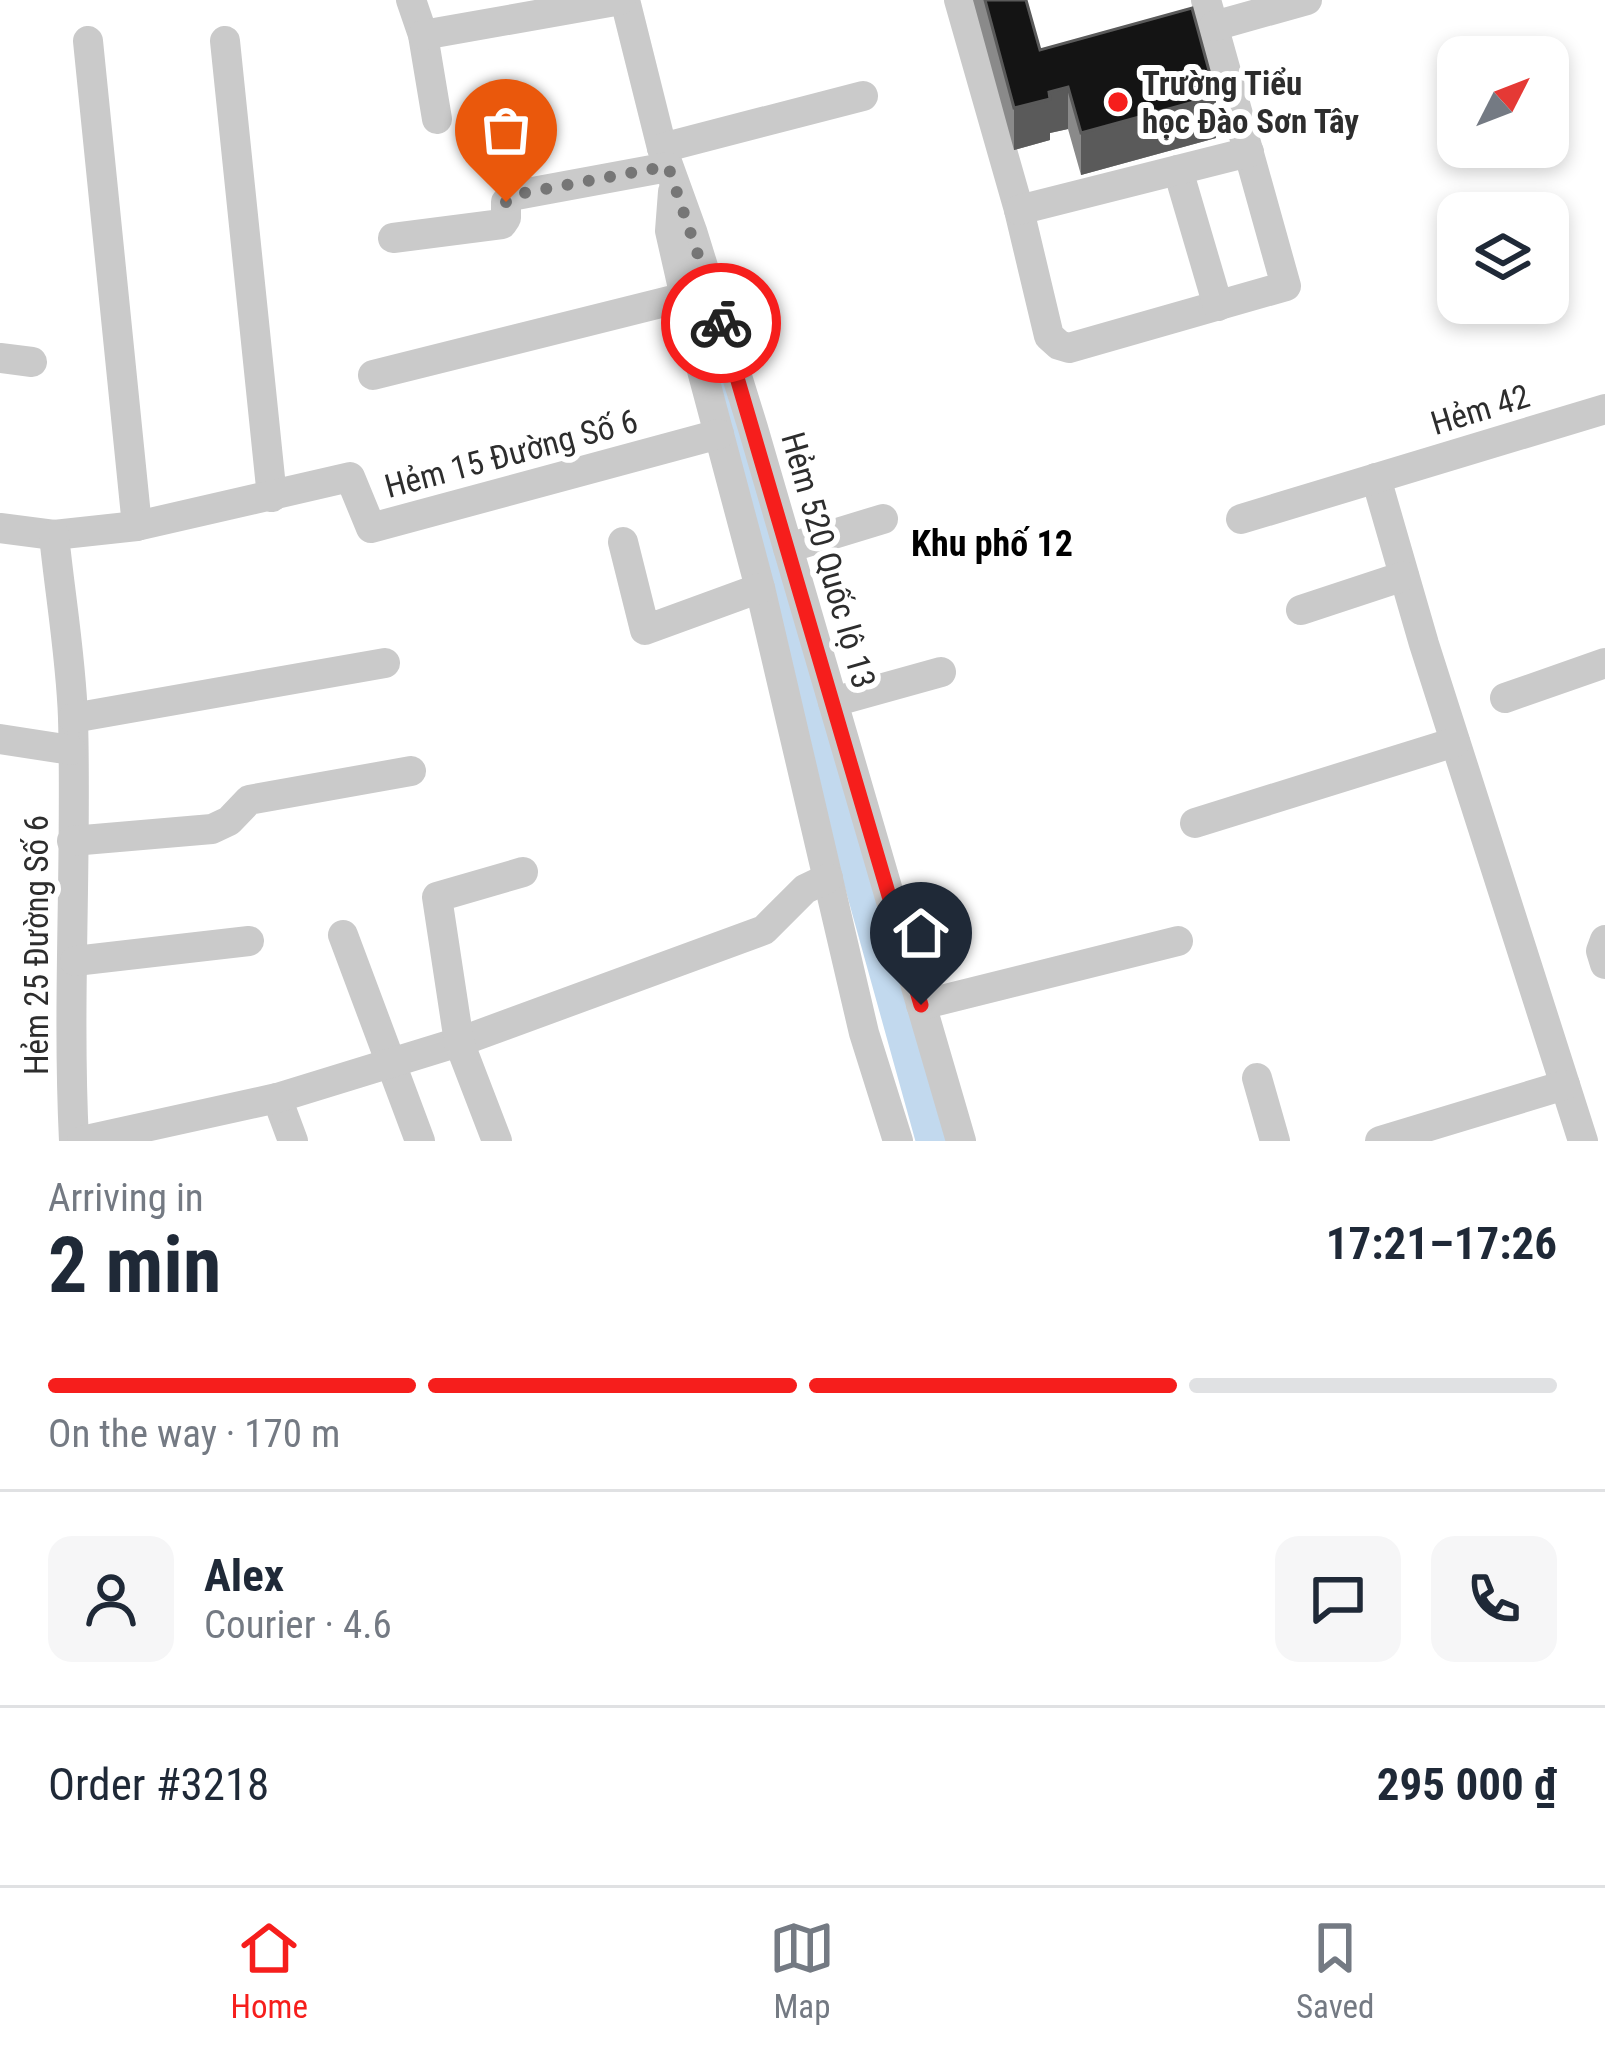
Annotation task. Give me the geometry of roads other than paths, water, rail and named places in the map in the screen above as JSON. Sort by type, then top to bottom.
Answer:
[{"type":"street","points":[[411,0],[423,34],[437,119]]},
{"type":"street","points":[[423,34],[623,0]]},
{"type":"street","name":"Hẻm 520 Quốc lộ 13","points":[[623,0],[668,167],[692,231],[788,548],[961,1141]]},
{"type":"street","points":[[959,0],[1019,210],[1049,337],[1059,346],[1082,345],[1286,286],[1210,13],[1307,0]]},
{"type":"street","points":[[88,41],[137,526]]},
{"type":"street","points":[[225,41],[272,496]]},
{"type":"street","points":[[393,238],[502,224],[511,196],[668,167],[863,96]]},
{"type":"street","points":[[1019,210],[1249,152]]},
{"type":"street","points":[[668,167],[670,231],[685,297],[760,588],[864,1033],[898,1141]]},
{"type":"street","points":[[1178,170],[1218,306]]},
{"type":"street","points":[[373,375],[685,297]]},
{"type":"street","points":[[0,358],[32,362]]},
{"type":"street","name":"Hẻm 42","points":[[1241,520],[1605,409]]},
{"type":"street","name":"Hẻm 15 Đường Số 6","points":[[0,528],[54,535],[137,526],[350,477],[371,528],[719,434]]},
{"type":"street","points":[[1376,478],[1583,1141]]},
{"type":"street","points":[[788,548],[883,519]]},
{"type":"street","name":"Hẻm 25 Đường Số 6","points":[[54,535],[72,734],[75,961],[70,1044],[78,1141]]},
{"type":"street","points":[[623,542],[645,630],[760,588]]},
{"type":"street","points":[[1301,610],[1404,576]]},
{"type":"street","points":[[0,740],[72,734],[385,663]]},
{"type":"street","points":[[1504,698],[1605,663]]},
{"type":"street","points":[[833,702],[941,672]]},
{"type":"street","points":[[1195,823],[1455,742]]},
{"type":"street","points":[[72,841],[212,829],[229,821],[249,800],[410,771]]},
{"type":"street","points":[[497,1141],[459,1042],[437,897],[524,872]]},
{"type":"street","points":[[78,1141],[277,1098],[459,1042],[764,930],[805,889],[828,878]]},
{"type":"street","points":[[343,934],[420,1141]]},
{"type":"street","points":[[1605,940],[1601,951],[1605,964]]},
{"type":"street","points":[[75,961],[249,941]]},
{"type":"street","points":[[921,1005],[1178,941]]},
{"type":"street","points":[[1257,1078],[1275,1141]]},
{"type":"street","points":[[1380,1141],[1565,1085]]},
{"type":"street","points":[[277,1098],[293,1141]]},
{"type":"waterway","points":[[714,361],[931,1141]]},
{"type":"place","name":"Trường Tiểu học Đào Sơn Tây","points":[[1118,102]]},
{"type":"district","name":"Khu phố 12","points":[[992,543]]}]
